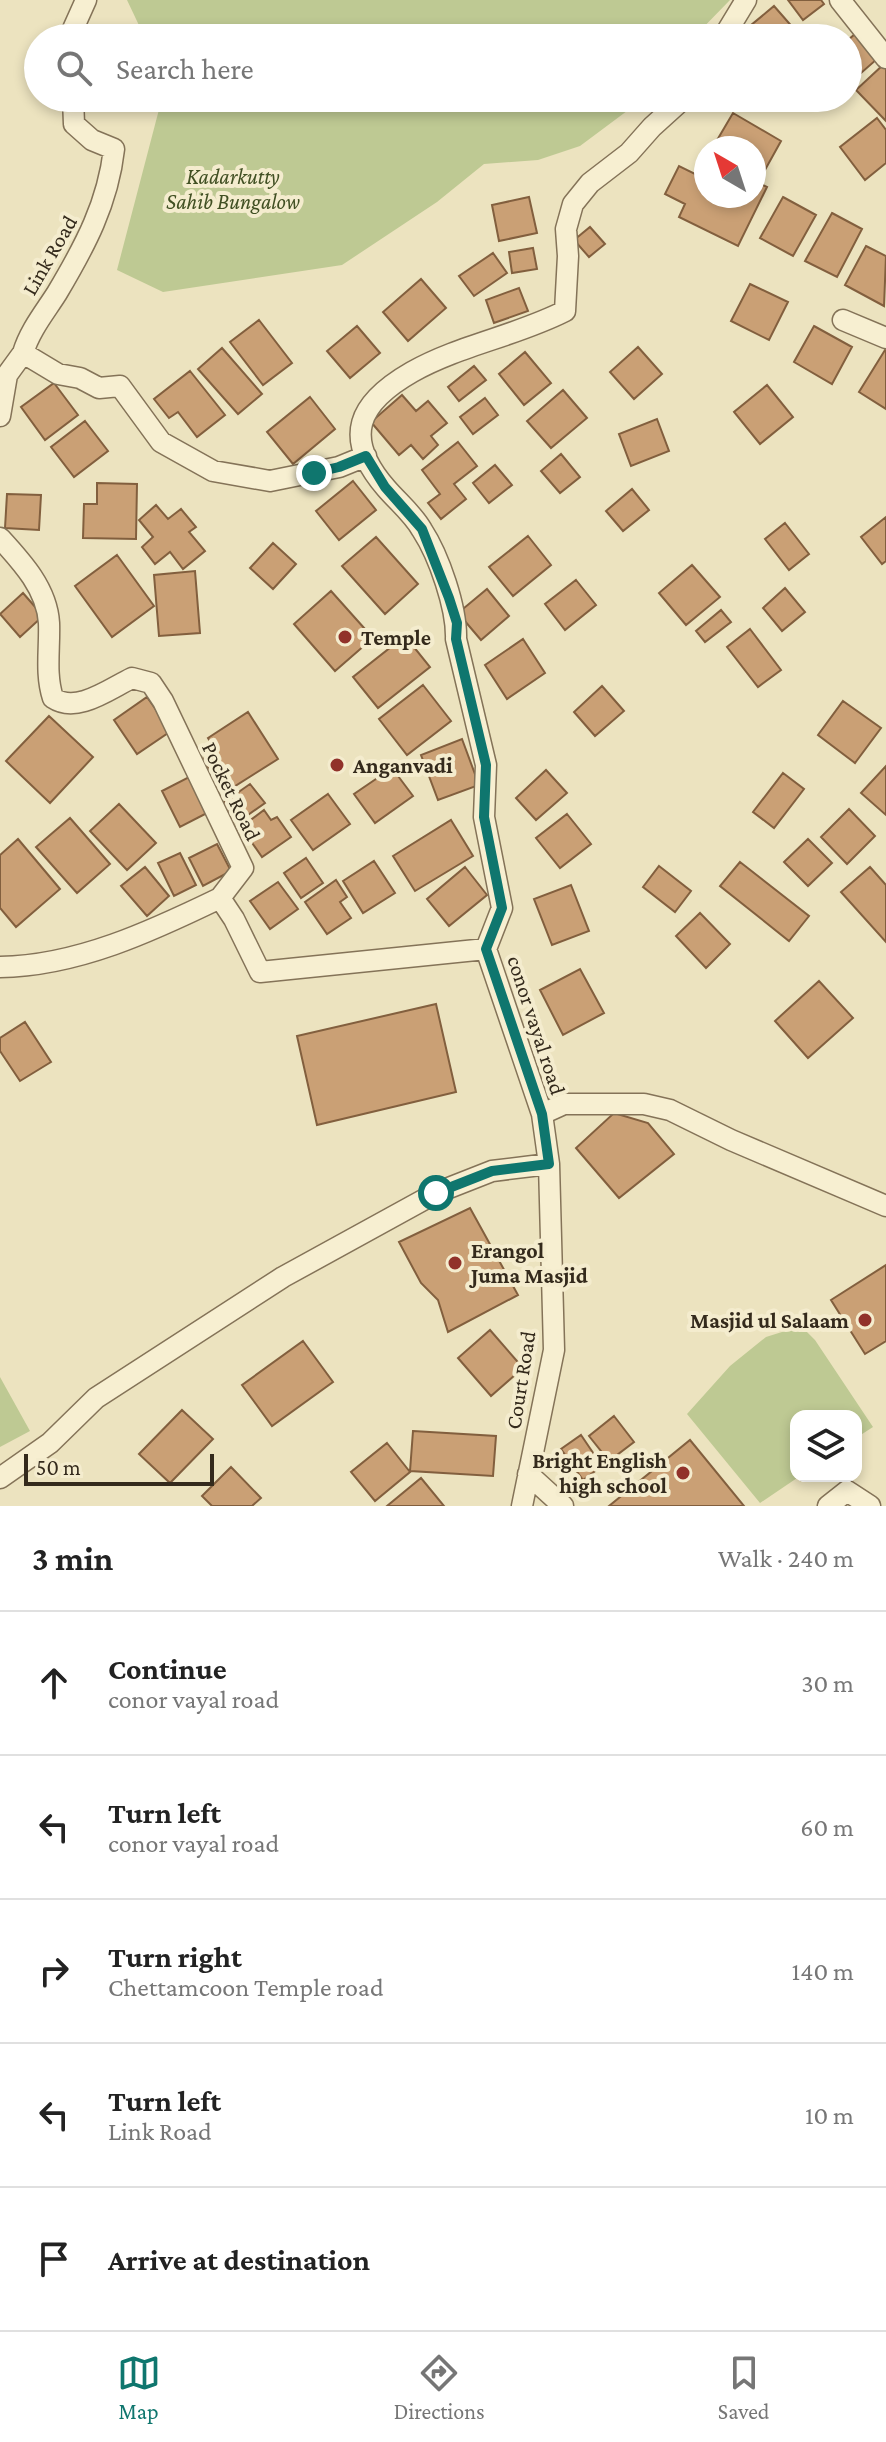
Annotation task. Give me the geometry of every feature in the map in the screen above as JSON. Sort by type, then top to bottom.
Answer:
[{"type":"street","points":[[75,24],[86,0]]},
{"type":"street","points":[[731,24],[746,0]]},
{"type":"street","points":[[840,0],[859,24]]},
{"type":"street","points":[[862,28],[886,58]]},
{"type":"street","name":"Link Road","points":[[23,353],[39,320],[89,238],[103,207],[112,172],[114,149],[92,140],[74,124],[74,112]]},
{"type":"street","points":[[486,949],[502,908],[484,817],[486,765],[456,639],[457,623],[422,529],[385,487],[366,456],[360,431],[363,413],[384,392],[413,372],[565,311],[566,229],[573,204],[590,183],[629,153],[670,112]]},
{"type":"street","points":[[843,320],[886,338]]},
{"type":"street","points":[[0,416],[7,375],[23,353],[58,374],[80,378],[99,388],[120,386],[161,442],[213,471],[270,481],[339,467],[366,456]]},
{"type":"street","name":"Pocket Road","points":[[0,538],[38,585],[49,620],[48,667],[53,698],[62,704],[84,702],[132,678],[151,683],[163,701],[243,868],[220,898]]},
{"type":"street","points":[[0,967],[34,966],[144,935],[220,898]]},
{"type":"street","name":"conor vayal road","points":[[220,898],[260,972],[486,949],[542,1114],[549,1164]]},
{"type":"street","points":[[542,1114],[564,1104],[644,1104],[670,1110],[731,1140],[886,1206]]},
{"type":"street","points":[[0,1478],[50,1443],[96,1398],[283,1277],[436,1193],[492,1171],[549,1164]]},
{"type":"street","name":"Court Road","points":[[522,1506],[554,1350],[549,1164]]},
{"type":"street","points":[[528,1474],[563,1506]]},
{"type":"street","points":[[828,1506],[847,1491],[870,1506]]},
{"type":"green space","points":[[127,0],[730,0],[707,24],[138,24]]},
{"type":"green space","name":"Kadarkutty Sahib Bungalow","points":[[158,112],[626,112],[580,146],[538,160],[484,164],[437,202],[342,265],[163,292],[117,270]]},
{"type":"green space","points":[[801,1326],[815,1340],[862,1410],[790,1410],[791,1482],[760,1503],[687,1414],[730,1366],[766,1337]]},
{"type":"green space","points":[[0,1377],[30,1431],[0,1447]]},
{"type":"green space","points":[[862,1410],[873,1427],[862,1434]]},
{"type":"building","points":[[788,0],[821,0],[824,4],[803,20]]},
{"type":"building","points":[[774,6],[790,24],[752,24]]},
{"type":"building","points":[[862,42],[877,59],[862,72]]},
{"type":"building","points":[[883,65],[886,68],[886,121],[862,96],[862,84]]},
{"type":"building","points":[[733,113],[781,141],[766,168],[766,136],[720,136]]},
{"type":"building","points":[[877,118],[886,130],[886,163],[865,180],[840,147]]},
{"type":"building","points":[[679,166],[694,174],[694,208],[757,208],[738,246],[679,217],[685,204],[665,194]]},
{"type":"building","points":[[529,197],[537,233],[499,241],[492,205]]},
{"type":"building","points":[[783,197],[816,215],[793,256],[760,238]]},
{"type":"building","points":[[832,213],[862,229],[837,277],[805,261]]},
{"type":"building","points":[[590,227],[605,244],[589,257],[574,240]]},
{"type":"building","points":[[866,246],[886,256],[884,306],[845,285]]},
{"type":"building","points":[[533,248],[537,269],[512,273],[509,252]]},
{"type":"building","points":[[493,253],[507,273],[474,296],[459,276]]},
{"type":"building","points":[[421,279],[446,308],[408,341],[383,312]]},
{"type":"building","points":[[750,284],[788,302],[769,340],[731,321]]},
{"type":"building","points":[[519,288],[528,311],[494,323],[486,300]]},
{"type":"building","points":[[259,320],[292,363],[263,385],[230,342]]},
{"type":"building","points":[[357,326],[380,353],[350,378],[327,351]]},
{"type":"building","points":[[814,326],[852,347],[832,384],[794,362]]},
{"type":"building","points":[[638,347],[662,374],[634,399],[610,372]]},
{"type":"building","points":[[222,348],[262,394],[238,414],[198,369]]},
{"type":"building","points":[[886,351],[886,409],[859,392]]},
{"type":"building","points":[[525,352],[551,383],[524,405],[499,374]]},
{"type":"building","points":[[474,366],[486,380],[459,401],[448,387]]},
{"type":"building","points":[[190,371],[225,415],[197,437],[178,412],[169,418],[154,399]]},
{"type":"building","points":[[54,383],[78,415],[45,440],[21,407]]},
{"type":"building","points":[[767,385],[793,417],[760,444],[734,412]]},
{"type":"building","points":[[563,390],[587,418],[551,448],[527,421]]},
{"type":"building","points":[[402,395],[416,411],[428,401],[447,423],[431,436],[438,445],[423,459],[411,445],[399,455],[371,422]]},
{"type":"building","points":[[310,397],[335,429],[293,464],[267,432]]},
{"type":"building","points":[[485,398],[498,415],[473,434],[460,417]]},
{"type":"building","points":[[657,419],[669,451],[631,466],[619,434]]},
{"type":"building","points":[[85,421],[108,451],[74,477],[51,447]]},
{"type":"building","points":[[458,442],[477,466],[454,484],[466,499],[441,519],[428,503],[440,494],[422,470]]},
{"type":"building","points":[[561,454],[580,477],[560,493],[541,471]]},
{"type":"building","points":[[495,465],[512,485],[489,503],[473,483]]},
{"type":"building","points":[[353,481],[376,510],[339,540],[316,511]]},
{"type":"building","points":[[97,483],[137,484],[136,539],[83,538],[84,504],[97,504]]},
{"type":"building","points":[[632,489],[649,510],[623,531],[606,511]]},
{"type":"building","points":[[7,494],[41,495],[39,530],[5,528]]},
{"type":"building","points":[[156,505],[168,519],[181,509],[196,527],[189,532],[205,551],[183,569],[170,552],[155,564],[142,547],[153,537],[139,520]]},
{"type":"building","points":[[886,517],[886,561],[882,564],[861,537]]},
{"type":"building","points":[[785,523],[809,554],[789,570],[765,539]]},
{"type":"building","points":[[528,536],[551,565],[513,596],[489,567]]},
{"type":"building","points":[[376,537],[418,584],[385,614],[342,566]]},
{"type":"building","points":[[273,543],[296,564],[273,589],[250,568]]},
{"type":"building","points":[[117,555],[154,606],[112,637],[75,586]]},
{"type":"building","points":[[692,565],[720,597],[686,625],[659,593]]},
{"type":"building","points":[[195,571],[200,633],[159,636],[154,575]]},
{"type":"building","points":[[576,580],[596,605],[565,630],[545,604]]},
{"type":"building","points":[[785,588],[805,612],[782,631],[763,608]]},
{"type":"building","points":[[487,589],[509,616],[481,640],[458,613]]},
{"type":"building","points":[[331,591],[373,638],[335,671],[294,624]]},
{"type":"building","points":[[23,593],[43,616],[20,637],[0,614]]},
{"type":"building","points":[[721,610],[731,622],[705,642],[696,631]]},
{"type":"building","points":[[750,629],[781,670],[758,687],[727,647]]},
{"type":"building","points":[[405,636],[430,667],[378,708],[353,677]]},
{"type":"building","points":[[523,639],[545,673],[507,699],[485,665]]},
{"type":"building","points":[[423,685],[451,721],[407,755],[379,719]]},
{"type":"building","points":[[602,686],[624,711],[595,736],[574,712]]},
{"type":"building","points":[[147,697],[171,731],[137,754],[114,720]]},
{"type":"building","points":[[843,701],[881,728],[855,763],[818,735]]},
{"type":"building","points":[[248,712],[278,759],[224,793],[203,759],[216,751],[208,738]]},
{"type":"building","points":[[49,716],[93,757],[50,803],[6,761]]},
{"type":"building","points":[[462,739],[479,785],[438,800],[421,755]]},
{"type":"building","points":[[886,766],[886,815],[861,793]]},
{"type":"building","points":[[392,768],[413,796],[375,823],[354,794]]},
{"type":"building","points":[[546,770],[567,793],[536,820],[516,798]]},
{"type":"building","points":[[783,773],[804,789],[774,828],[753,812]]},
{"type":"building","points":[[191,776],[209,812],[180,827],[162,791]]},
{"type":"building","points":[[250,784],[265,803],[238,822],[223,803]]},
{"type":"building","points":[[328,794],[350,824],[313,850],[291,820]]},
{"type":"building","points":[[119,804],[156,843],[127,870],[90,831]]},
{"type":"building","points":[[849,809],[875,836],[847,864],[821,837]]},
{"type":"building","points":[[264,810],[271,820],[277,817],[291,837],[262,857],[241,827]]},
{"type":"building","points":[[567,814],[591,844],[560,868],[536,838]]},
{"type":"building","points":[[70,818],[110,864],[77,893],[36,847]]},
{"type":"building","points":[[451,820],[473,856],[415,891],[393,856]]},
{"type":"building","points":[[18,839],[60,889],[16,927],[0,908],[0,855]]},
{"type":"building","points":[[808,839],[832,863],[808,886],[784,862]]},
{"type":"building","points":[[217,844],[231,871],[203,886],[189,858]]},
{"type":"building","points":[[180,853],[196,885],[174,896],[158,863]]},
{"type":"building","points":[[306,858],[323,883],[301,898],[284,873]]},
{"type":"building","points":[[374,861],[395,893],[363,913],[343,881]]},
{"type":"building","points":[[740,862],[809,916],[789,941],[720,886]]},
{"type":"building","points":[[659,866],[691,891],[675,912],[643,887]]},
{"type":"building","points":[[145,867],[169,896],[147,916],[121,886]]},
{"type":"building","points":[[465,867],[487,895],[449,926],[427,899]]},
{"type":"building","points":[[870,867],[886,885],[886,942],[841,892]]},
{"type":"building","points":[[336,880],[347,897],[340,902],[351,918],[327,934],[305,902]]},
{"type":"building","points":[[278,882],[298,909],[270,929],[250,901]]},
{"type":"building","points":[[571,885],[589,931],[552,945],[534,899]]},
{"type":"building","points":[[700,913],[730,944],[706,968],[676,936]]},
{"type":"building","points":[[580,969],[604,1013],[563,1035],[540,990]]},
{"type":"building","points":[[819,981],[853,1018],[808,1058],[775,1021]]},
{"type":"building","points":[[436,1004],[456,1092],[317,1125],[297,1036]]},
{"type":"building","points":[[25,1022],[51,1062],[20,1081],[0,1051],[0,1038]]},
{"type":"building","points":[[614,1113],[648,1123],[674,1154],[619,1198],[576,1148]]},
{"type":"building","name":"Erangol Juma Masjid","points":[[470,1208],[518,1295],[448,1332],[438,1300],[421,1283],[399,1242]]},
{"type":"building","name":"Masjid ul Salaam","points":[[886,1265],[886,1341],[865,1354],[831,1300]]},
{"type":"building","points":[[490,1330],[523,1368],[491,1396],[458,1358]]},
{"type":"building","points":[[303,1341],[333,1382],[272,1426],[242,1385]]},
{"type":"building","points":[[182,1410],[213,1439],[170,1483],[139,1454]]},
{"type":"building","points":[[614,1416],[634,1442],[609,1461],[589,1436]]},
{"type":"building","points":[[413,1431],[496,1436],[493,1476],[410,1471]]},
{"type":"building","points":[[581,1435],[602,1466],[583,1480],[561,1449]]},
{"type":"building","name":"Bright English high school","points":[[690,1440],[744,1506],[609,1506]]},
{"type":"building","points":[[387,1443],[410,1472],[375,1501],[351,1472]]},
{"type":"building","points":[[231,1467],[261,1498],[252,1506],[212,1506],[202,1496]]},
{"type":"building","points":[[421,1478],[444,1506],[387,1506]]},
{"type":"place","name":"Temple","points":[[345,637]]},
{"type":"place","name":"Anganvadi","points":[[337,765]]},
{"type":"place","name":"Erangol Juma Masjid","points":[[455,1263]]},
{"type":"place","name":"Masjid ul Salaam","points":[[865,1320]]},
{"type":"place","name":"Bright English high school","points":[[683,1473]]},
{"type":"route","points":[[314,473],[366,456],[385,487],[422,529],[457,623],[456,639],[486,765],[484,817],[502,908],[486,949],[542,1114],[549,1164],[492,1171],[436,1193]]}]
